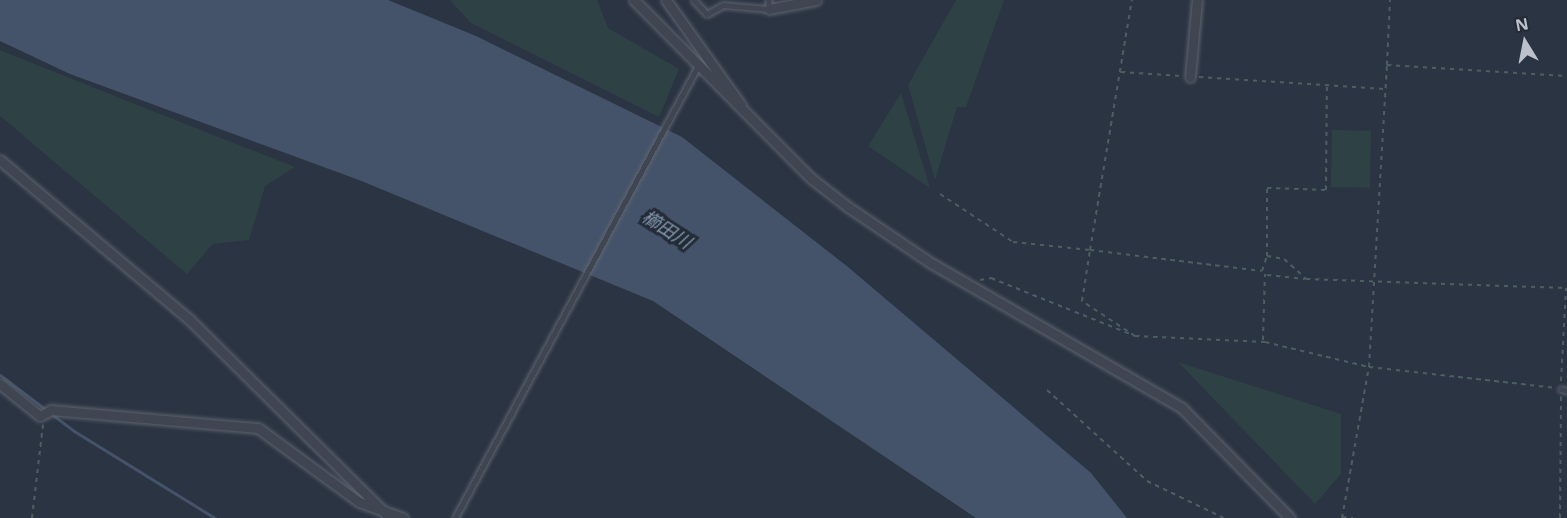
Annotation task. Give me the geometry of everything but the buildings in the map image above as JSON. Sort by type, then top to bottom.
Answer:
[{"type":"street","points":[[634,0],[743,110],[848,207],[1182,408],[1290,518]]},
{"type":"street","points":[[666,0],[736,92],[743,110]]},
{"type":"street","points":[[769,5],[816,0]]},
{"type":"street","points":[[1190,77],[1197,0]]},
{"type":"street","points":[[0,160],[189,319],[387,515]]},
{"type":"street","points":[[0,384],[44,414],[258,428],[359,502],[387,515],[403,518]]},
{"type":"lane","points":[[694,0],[707,14],[723,5],[769,5]]},
{"type":"lane","points":[[455,518],[698,66]]},
{"type":"lane","points":[[1561,389],[1567,391]]},
{"type":"path","points":[[1132,0],[1082,301],[1135,336]]},
{"type":"path","points":[[1353,518],[1342,518],[1369,367],[1377,283],[1390,0]]},
{"type":"path","points":[[1387,65],[1567,76]]},
{"type":"path","points":[[1120,72],[1385,89]]},
{"type":"path","points":[[1263,342],[1267,188],[1326,190],[1328,85]]},
{"type":"path","points":[[940,194],[1013,242],[1306,279],[1567,288],[1561,389],[1560,518]]},
{"type":"path","points":[[1267,256],[1284,259],[1306,279]]},
{"type":"path","points":[[969,281],[991,278],[1135,336],[1263,342],[1369,367],[1561,389]]},
{"type":"path","points":[[1047,390],[1147,481],[1224,518]]},
{"type":"path","points":[[32,518],[44,414]]},
{"type":"path","points":[[1561,470],[1567,471]]},
{"type":"shaded area","points":[[450,0],[597,0],[608,28],[679,69],[659,117],[471,23]]},
{"type":"shaded area","points":[[956,0],[1004,0],[966,107],[957,107],[935,180],[908,85]]},
{"type":"shaded area","points":[[0,50],[295,167],[265,186],[249,240],[213,244],[187,274],[0,116]]},
{"type":"shaded area","points":[[901,93],[930,188],[868,146]]},
{"type":"shaded area","points":[[1332,130],[1371,131],[1370,188],[1331,187]]},
{"type":"shaded area","points":[[1178,362],[1341,414],[1341,474],[1315,504]]},
{"type":"water","name":"櫛田川","points":[[0,0],[388,0],[476,36],[682,137],[848,267],[1091,473],[1127,518],[976,518],[653,301],[359,180],[70,74],[0,41]]},
{"type":"waterway","points":[[0,375],[74,431],[215,518]]}]
